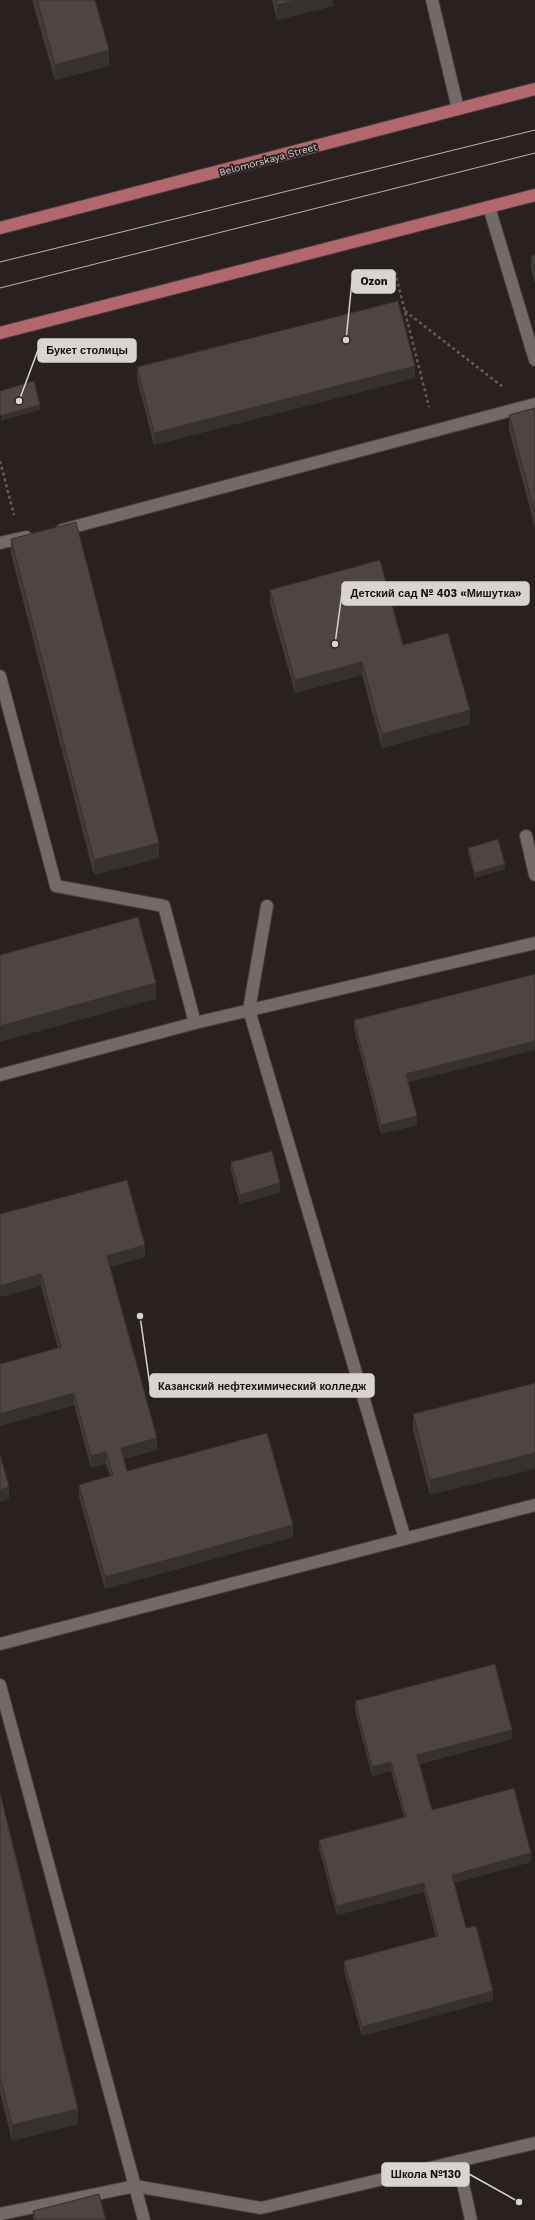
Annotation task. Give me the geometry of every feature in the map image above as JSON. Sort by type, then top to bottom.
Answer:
[{"type":"main road","name":"Belomorskaya Street","points":[[0,228],[535,89]]},
{"type":"main road","points":[[0,333],[535,195]]},
{"type":"lane","points":[[432,0],[458,110]]},
{"type":"lane","points":[[489,207],[535,360]]},
{"type":"lane","points":[[49,533],[531,405]]},
{"type":"lane","points":[[0,543],[35,536]]},
{"type":"lane","points":[[0,676],[56,886],[164,906],[195,1023]]},
{"type":"lane","points":[[526,836],[535,875]]},
{"type":"lane","points":[[267,906],[249,1010],[405,1539]]},
{"type":"lane","points":[[0,1075],[195,1023],[535,943]]},
{"type":"lane","points":[[0,1644],[535,1505]]},
{"type":"lane","points":[[0,1685],[144,2220]]},
{"type":"lane","points":[[0,2214],[135,2186],[262,2208],[535,2143]]},
{"type":"lane","points":[[458,2161],[471,2220]]},
{"type":"path","points":[[395,272],[435,431]]},
{"type":"path","points":[[405,311],[531,405]]},
{"type":"path","points":[[0,461],[21,538]]},
{"type":"building","points":[[37,0],[95,0],[109,50],[55,65]]},
{"type":"building","points":[[276,0],[296,0],[277,5]]},
{"type":"building","points":[[535,255],[535,272],[531,256]]},
{"type":"building","points":[[398,301],[415,366],[154,433],[137,367]]},
{"type":"building","points":[[34,381],[40,405],[1,416],[0,391]]},
{"type":"building","points":[[535,408],[535,513],[509,415]]},
{"type":"building","points":[[76,522],[159,843],[94,860],[11,539]]},
{"type":"building","points":[[380,560],[403,645],[448,633],[470,710],[382,734],[362,662],[295,680],[270,590]]},
{"type":"building","points":[[498,839],[505,864],[475,873],[468,848]]},
{"type":"building","points":[[138,917],[156,983],[0,1026],[0,955]]},
{"type":"building","points":[[535,974],[535,1041],[406,1074],[417,1116],[381,1125],[354,1020]]},
{"type":"building","points":[[272,1151],[280,1183],[240,1195],[231,1162]]},
{"type":"building","points":[[127,1180],[145,1245],[107,1256],[157,1438],[121,1448],[127,1471],[267,1433],[293,1525],[105,1577],[79,1485],[113,1475],[106,1452],[91,1456],[74,1393],[0,1414],[0,1364],[61,1347],[41,1274],[0,1286],[0,1214]]},
{"type":"building","points":[[535,1383],[535,1453],[430,1480],[413,1414]]},
{"type":"building","points":[[0,1454],[9,1487],[0,1490]]},
{"type":"building","points":[[495,1664],[512,1730],[417,1755],[432,1810],[514,1788],[531,1853],[452,1875],[466,1928],[476,1926],[493,1991],[362,2027],[344,1961],[438,1936],[424,1883],[337,1906],[319,1840],[406,1817],[391,1762],[372,1767],[355,1701]]},
{"type":"building","points":[[0,1793],[78,2109],[12,2125],[0,2077]]},
{"type":"building","points":[[99,2194],[106,2220],[35,2220],[33,2211]]},
{"type":"tram line","points":[[0,262],[535,130]]},
{"type":"tram line","points":[[0,288],[535,153]]},
{"type":"place","name":"Ozon","points":[[346,340]]},
{"type":"place","name":"Букет столицы","points":[[19,401]]},
{"type":"place","name":"Детский сад № 403 «Мишутка»","points":[[335,644]]},
{"type":"place","name":"Казанский нефтехимический колледж","points":[[140,1316]]},
{"type":"place","name":"Школа №130","points":[[519,2202]]}]
